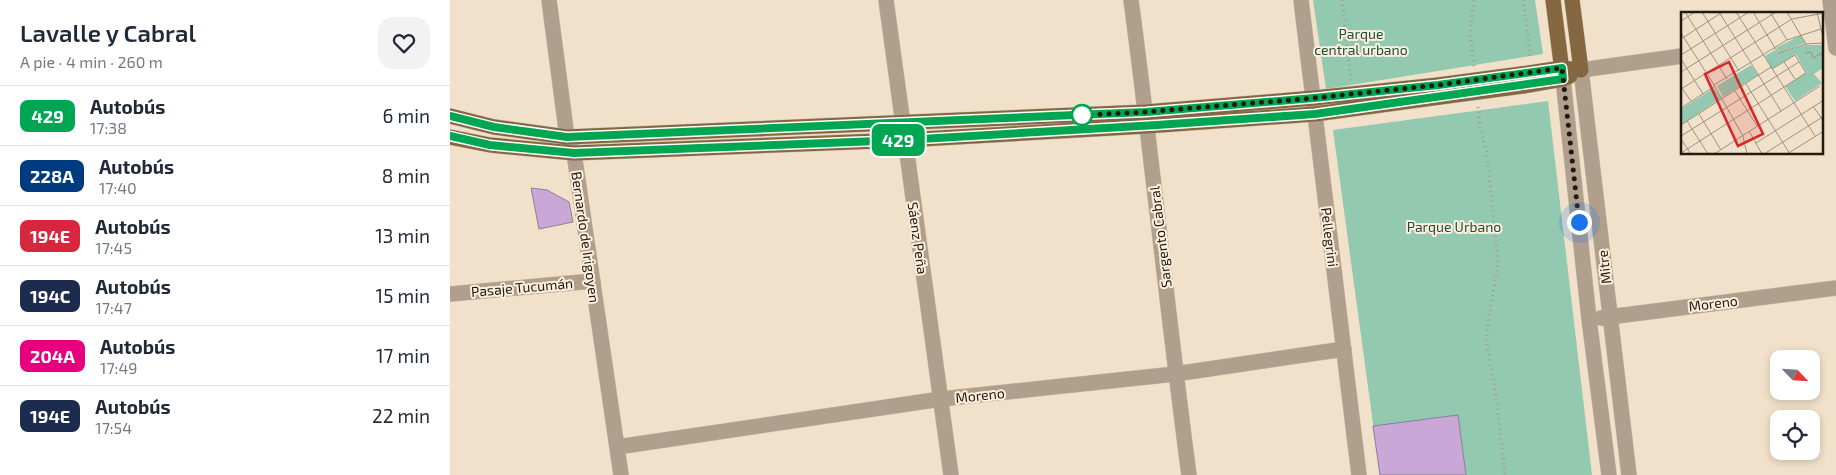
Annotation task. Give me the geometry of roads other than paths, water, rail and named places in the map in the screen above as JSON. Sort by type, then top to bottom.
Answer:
[{"type":"main road","name":"Mitre","points":[[1553,0],[1562,74]]},
{"type":"main road","name":"Mitre","points":[[1572,0],[1581,70]]},
{"type":"main road","points":[[450,116],[494,127],[567,137],[903,122],[1146,119],[1315,114],[1439,91],[1581,70]]},
{"type":"main road","points":[[450,136],[490,145],[574,153],[904,140],[1146,119],[1353,93],[1439,91]]},
{"type":"street","name":"Bernardo de Irigoyen","points":[[550,0],[567,137],[574,153],[620,475]]},
{"type":"street","name":"Sáenz Peña","points":[[886,0],[951,475]]},
{"type":"street","name":"Sargento Cabral","points":[[1131,0],[1175,374],[1189,475]]},
{"type":"street","name":"Pellegrini","points":[[1301,0],[1359,475]]},
{"type":"street","points":[[1830,0],[1832,38]]},
{"type":"street","points":[[1581,70],[1681,56]]},
{"type":"street","name":"Mitre","points":[[1581,70],[1630,475]]},
{"type":"street","name":"Mitre","points":[[1562,74],[1589,319],[1609,475]]},
{"type":"street","name":"Pasaje Tucumán","points":[[450,294],[593,281]]},
{"type":"street","name":"Moreno","points":[[1589,319],[1836,288]]},
{"type":"street","name":"Moreno","points":[[616,447],[941,399],[1175,374],[1344,350]]},
{"type":"park label","name":"Parque central urbano","points":[[1361,42]]},
{"type":"park label","name":"Parque Urbano","points":[[1454,226]]}]
